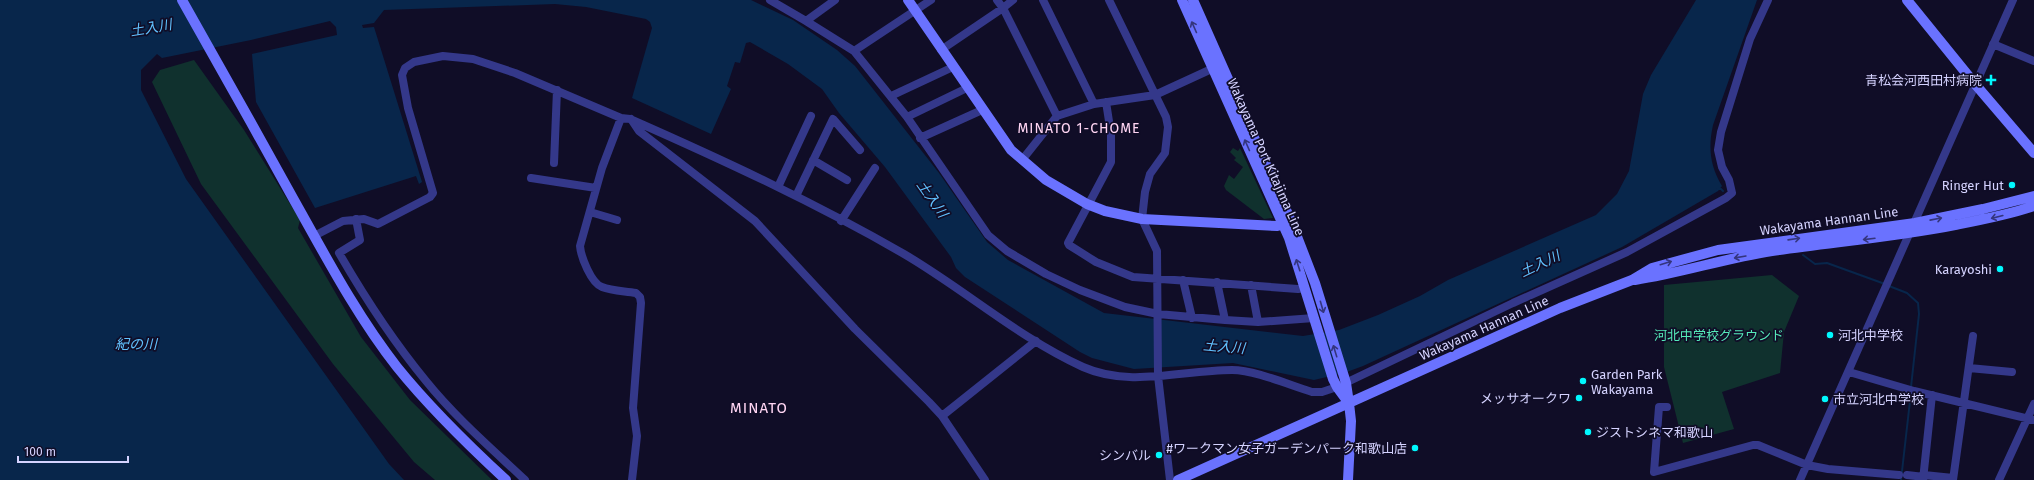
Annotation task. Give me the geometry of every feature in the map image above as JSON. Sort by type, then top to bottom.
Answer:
[{"type":"main road","points":[[182,0],[356,309],[397,366],[458,435],[506,480]]},
{"type":"main road","points":[[908,0],[982,110],[1011,150],[1046,180],[1087,204],[1105,211],[1142,219],[1277,226],[1288,223]]},
{"type":"main road","name":"Wakayama Port Kitajima Line","points":[[1182,0],[1217,66],[1312,274],[1322,327]]},
{"type":"main road","name":"Wakayama Port Kitajima Line","points":[[1193,0],[1217,66]]},
{"type":"main road","points":[[1907,0],[1975,84],[2034,153]]},
{"type":"main road","name":"Wakayama Hannan Line","points":[[1349,403],[1560,308],[1632,280],[1652,268],[1718,250],[1915,223],[1983,209],[2034,196]]},
{"type":"main road","name":"Wakayama Hannan Line","points":[[1632,280],[1655,277],[1721,260],[1910,234],[1986,219],[2034,206]]},
{"type":"main road","name":"Wakayama Port Kitajima Line","points":[[1288,223],[1314,318],[1322,327]]},
{"type":"main road","points":[[1322,327],[1340,382],[1349,403],[1351,421],[1348,480]]},
{"type":"main road","points":[[1178,480],[1349,403]]},
{"type":"street","points":[[770,0],[806,20],[854,51],[907,117],[988,235],[1007,251],[1046,274],[1080,290],[1125,307],[1158,316],[1258,322],[1314,318]]},
{"type":"street","points":[[806,20],[835,0]]},
{"type":"street","points":[[854,51],[931,0]]},
{"type":"street","points":[[997,0],[1057,116]]},
{"type":"street","points":[[941,50],[1013,0]]},
{"type":"street","points":[[1043,0],[1094,104]]},
{"type":"street","points":[[1109,0],[1166,117],[1168,127],[1166,153],[1150,174],[1142,219],[1158,251],[1156,278],[1158,316],[1158,374],[1170,480]]},
{"type":"street","points":[[314,236],[343,221],[356,219],[378,224],[430,197],[433,193],[408,108],[402,75],[405,68],[414,62],[443,56],[458,56],[473,59],[515,73],[621,118],[630,119],[707,152],[778,187],[911,258],[1036,341],[1082,367],[1099,373],[1118,377],[1136,378],[1158,374],[1231,370],[1249,372],[1312,392],[1322,392],[1340,382],[1627,252],[1732,193],[1729,180],[1722,167],[1718,150],[1721,132],[1750,39],[1768,0]]},
{"type":"street","points":[[1800,480],[2013,0]]},
{"type":"street","points":[[1993,44],[2034,61]]},
{"type":"street","points":[[1022,160],[1057,116],[1094,104],[1155,95],[1217,66]]},
{"type":"street","points":[[891,96],[953,67]]},
{"type":"street","points":[[907,117],[967,88]]},
{"type":"street","points":[[554,163],[557,90]]},
{"type":"street","points":[[1106,102],[1111,134],[1111,162],[1087,204],[1068,243],[1069,245],[1096,262],[1133,277],[1298,289],[1305,288]]},
{"type":"street","points":[[920,138],[982,110]]},
{"type":"street","points":[[778,187],[811,116]]},
{"type":"street","points":[[621,118],[596,188],[580,246],[581,257],[597,284],[602,287],[636,293],[641,303],[633,408],[637,436],[632,480]]},
{"type":"street","points":[[630,119],[639,131],[755,221],[855,329],[942,416],[985,480]]},
{"type":"street","points":[[796,196],[833,119],[860,150]]},
{"type":"street","points":[[813,160],[847,180]]},
{"type":"street","points":[[841,220],[875,168]]},
{"type":"street","points":[[532,178],[596,188]]},
{"type":"street","points":[[590,212],[617,220]]},
{"type":"street","points":[[356,219],[360,240],[339,253],[367,302],[426,382],[462,421],[525,480]]},
{"type":"street","points":[[1182,280],[1192,318]]},
{"type":"street","points":[[1217,282],[1225,320]]},
{"type":"street","points":[[1251,285],[1258,322]]},
{"type":"street","points":[[1667,407],[1659,407],[1654,472],[1753,445],[1758,445],[1806,465],[1828,469],[1953,479],[1973,336]]},
{"type":"street","points":[[942,416],[1036,341]]},
{"type":"street","points":[[1969,368],[2012,372]]},
{"type":"street","points":[[1849,372],[1912,390],[2030,420]]},
{"type":"street","points":[[1924,477],[1932,395]]},
{"type":"street","points":[[1999,480],[2030,420],[2034,404]]},
{"type":"green space","points":[[194,60],[244,130],[300,220],[298,228],[361,337],[410,400],[492,480],[435,480],[414,462],[333,364],[201,184],[152,82],[160,70]]},
{"type":"green space","points":[[1233,148],[1238,151],[1240,148],[1273,218],[1264,219],[1226,190],[1224,186],[1229,175],[1234,179],[1243,167],[1234,160],[1236,158],[1230,152]]},
{"type":"green space","name":"河北中学校グラウンド","points":[[1772,275],[1799,296],[1784,332],[1780,373],[1722,392],[1734,429],[1683,443],[1664,367],[1664,285]]},
{"type":"water","points":[[0,0],[751,0],[793,20],[837,50],[855,66],[939,173],[987,242],[1008,260],[1104,313],[1303,336],[1339,330],[1378,315],[1420,296],[1448,280],[1596,215],[1617,194],[1629,171],[1643,94],[1651,75],[1696,0],[1757,0],[1711,133],[1711,157],[1718,179],[1722,186],[1718,191],[1622,247],[1363,366],[1344,373],[1314,380],[1233,363],[1134,369],[1092,358],[1080,352],[965,277],[956,268],[951,257],[885,167],[839,113],[822,89],[788,64],[750,42],[746,43],[740,63],[735,62],[727,86],[731,89],[711,134],[632,98],[652,28],[650,22],[646,19],[586,7],[555,4],[384,10],[374,23],[362,25],[363,28],[374,27],[422,182],[419,184],[416,176],[315,208],[256,102],[252,54],[337,35],[336,27],[330,21],[251,40],[162,58],[157,54],[141,70],[141,90],[186,179],[389,464],[404,480],[0,480]]},
{"type":"waterway","points":[[1717,189],[1721,189],[1723,191]]},
{"type":"waterway","points":[[1803,255],[1815,264],[1827,263],[1885,284]]},
{"type":"waterway","points":[[1889,286],[1907,293],[1918,303],[1919,314],[1911,387]]},
{"type":"waterway","points":[[1901,480],[1911,392]]},
{"type":"place","name":"青松会河西田村病院","points":[[1991,80]]},
{"type":"place","name":"Ringer Hut","points":[[2012,185]]},
{"type":"place","name":"Karayoshi","points":[[2000,269]]},
{"type":"place","name":"河北中学校","points":[[1830,335]]},
{"type":"place","name":"Garden Park Wakayama","points":[[1583,381]]},
{"type":"place","name":"メッサオークワ","points":[[1579,398]]},
{"type":"place","name":"市立河北中学校","points":[[1825,399]]},
{"type":"place","name":"ジストシネマ和歌山","points":[[1588,432]]},
{"type":"place","name":"#ワークマン女子ガーデンパーク和歌山店","points":[[1415,448]]},
{"type":"place","name":"シンバル","points":[[1159,455]]},
{"type":"district","name":"MINATO 1-CHOME","points":[[1079,128]]},
{"type":"district","name":"MINATO","points":[[759,408]]},
{"type":"water label","name":"土入川","points":[[151,28]]},
{"type":"water label","name":"土入川","points":[[932,199]]},
{"type":"water label","name":"土入川","points":[[1540,264]]},
{"type":"water label","name":"紀の川","points":[[136,344]]},
{"type":"water label","name":"土入川","points":[[1224,347]]}]
